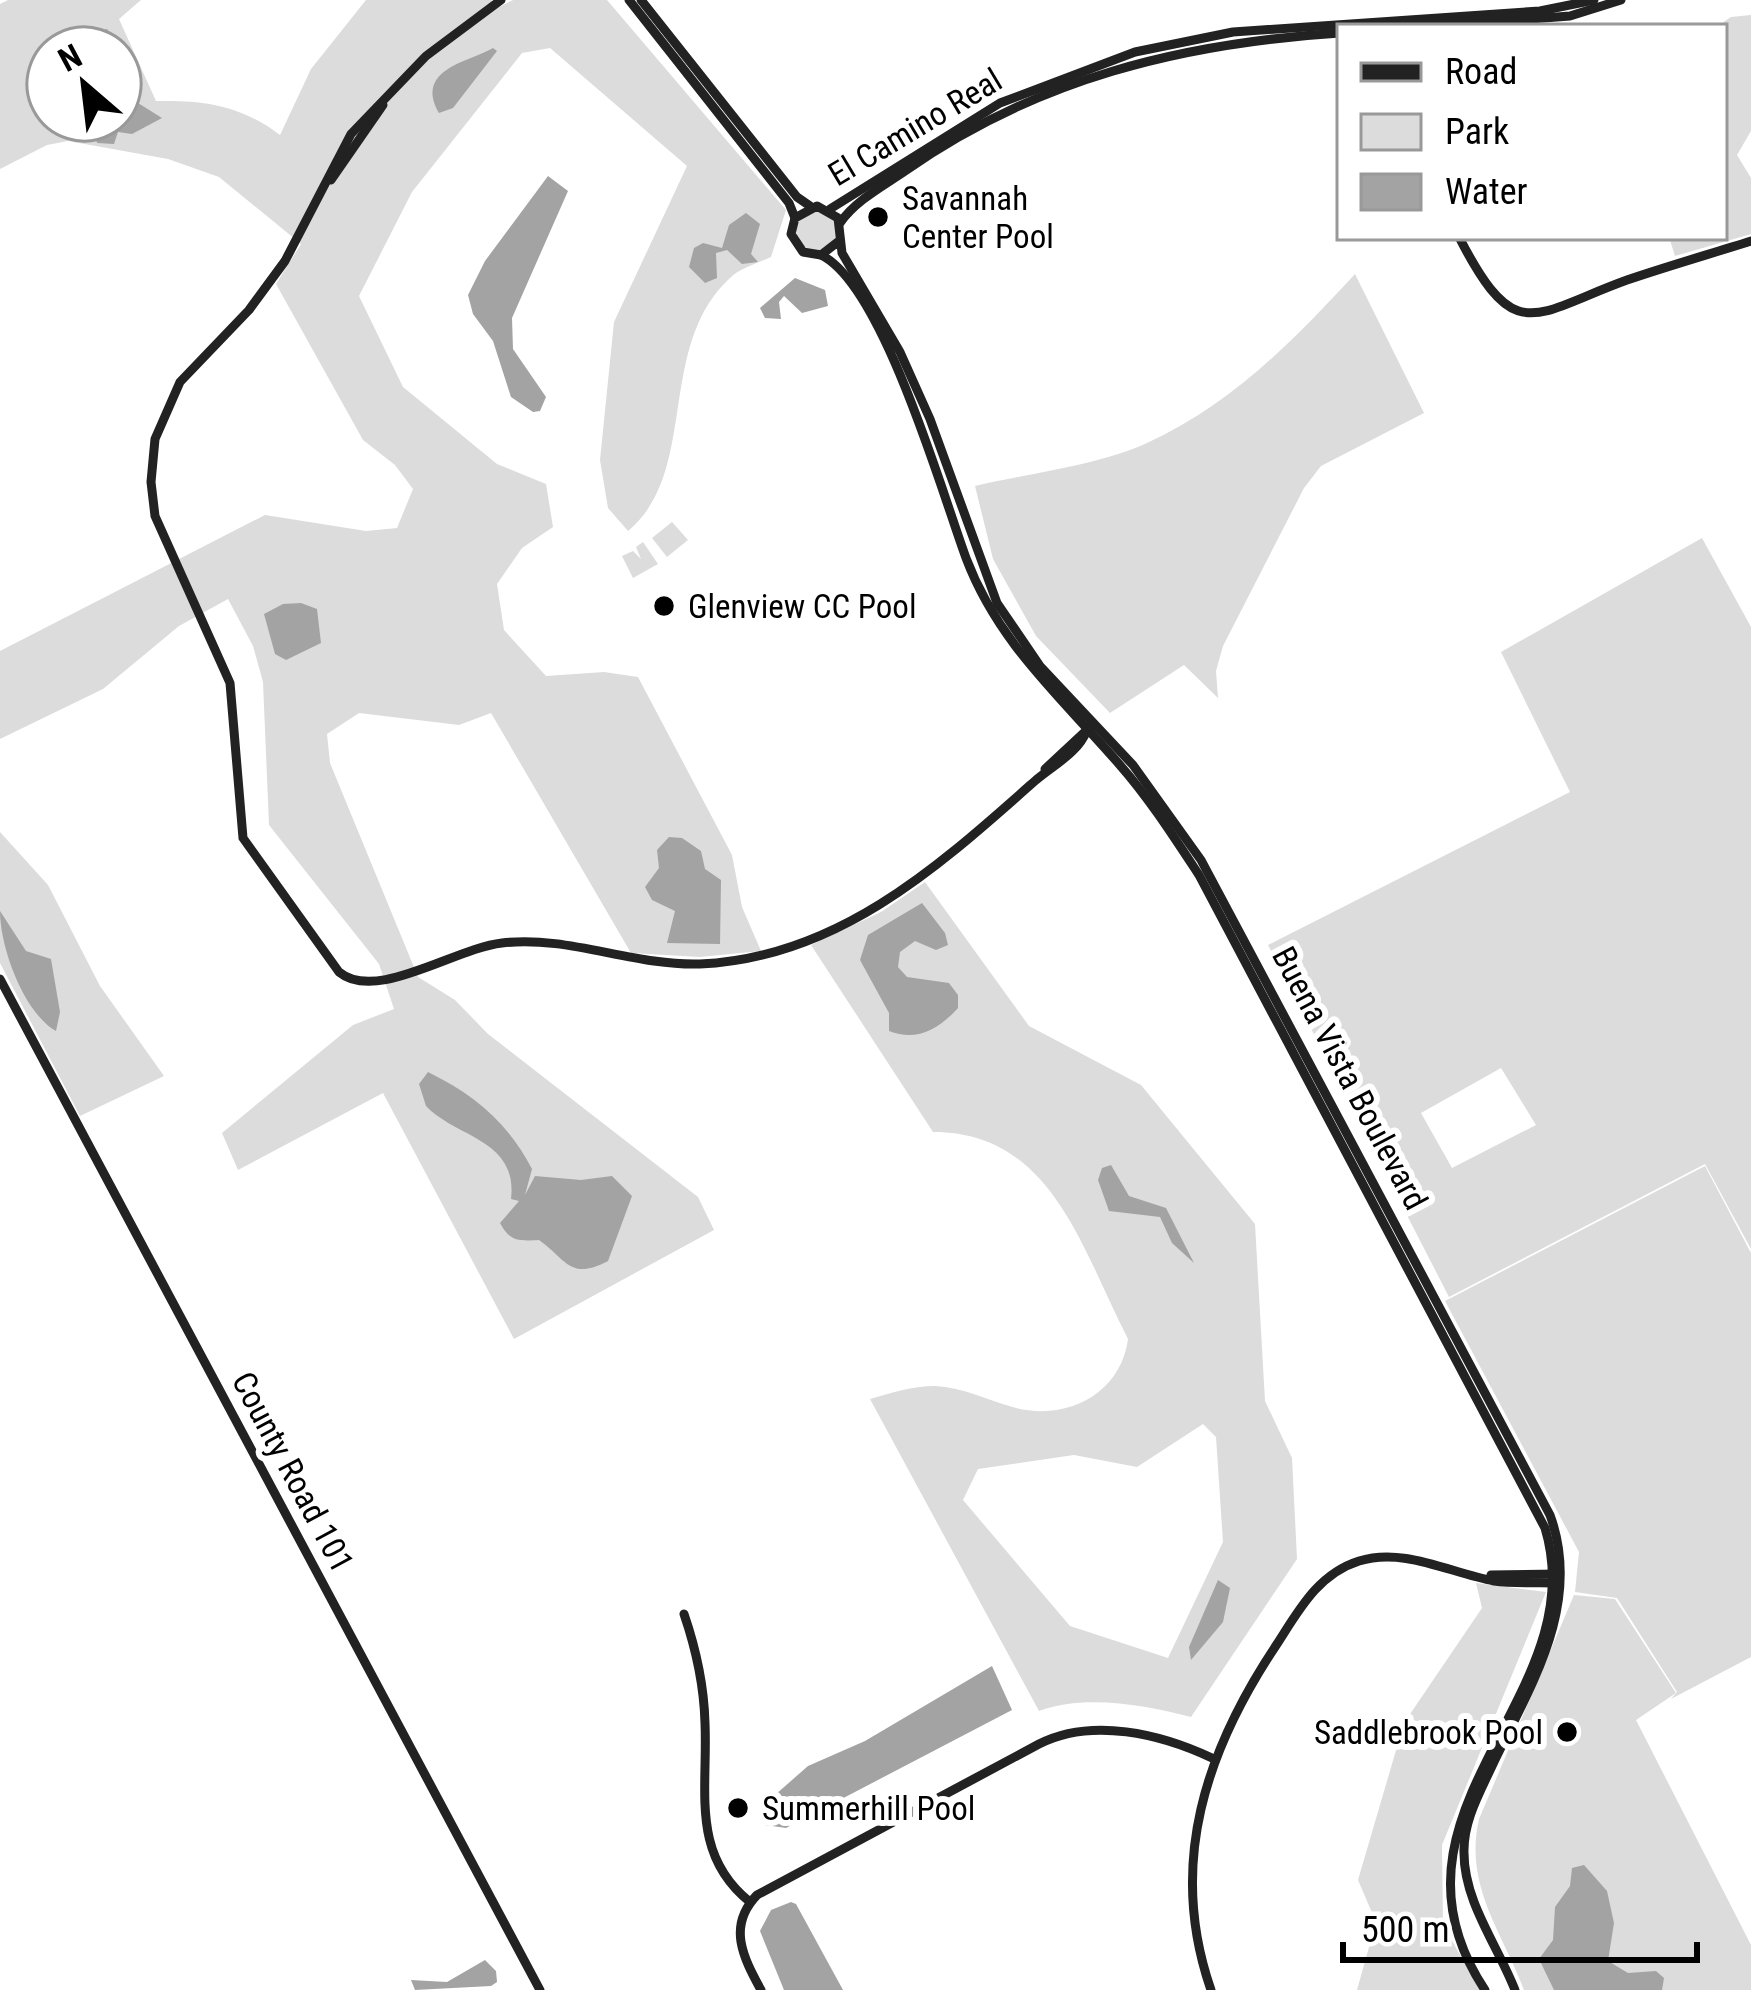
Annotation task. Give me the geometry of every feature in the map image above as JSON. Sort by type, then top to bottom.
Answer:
[{"type":"street","points":[[500,0],[449,36],[389,96],[351,158],[326,185],[272,279],[171,399],[155,439],[151,482],[159,528],[230,683],[244,838],[347,979],[374,984],[502,943],[557,944],[615,957],[683,964],[783,950],[850,922],[915,882],[980,833],[1083,742],[1091,726]]},
{"type":"street","points":[[629,0],[703,86],[796,197],[810,206],[830,209],[841,223],[839,241],[821,255],[797,248],[789,203],[703,86],[641,0]]},
{"type":"street","name":"El Camino Real","points":[[1393,23],[1540,11],[1594,0]]},
{"type":"street","points":[[1471,24],[1556,18],[1621,0]]},
{"type":"street","name":"El Camino Real","points":[[841,223],[887,177],[1000,103],[1135,52],[1233,32],[1337,26]]},
{"type":"street","name":"El Camino Real","points":[[830,209],[1005,111],[1094,75],[1198,47],[1337,33]]},
{"type":"street","points":[[795,218],[810,206]]},
{"type":"street","points":[[1461,240],[1493,294],[1518,309],[1539,313],[1569,308],[1628,280],[1751,241]]},
{"type":"street","name":"Buena Vista Boulevard","points":[[839,241],[861,292],[930,419],[997,603],[1040,666],[1174,819],[1224,898],[1447,1329],[1550,1515],[1559,1578],[1556,1626],[1465,1837],[1468,1888],[1515,1990]]},
{"type":"street","name":"Buena Vista Boulevard","points":[[821,255],[861,292]]},
{"type":"street","name":"County Road 101","points":[[0,979],[540,1990]]},
{"type":"street","points":[[1211,1990],[1196,1928],[1192,1872],[1198,1814],[1212,1758],[1245,1691],[1307,1598],[1332,1574],[1381,1557],[1496,1578],[1559,1578]]},
{"type":"street","name":"Buena Vista Boulevard","points":[[1485,1990],[1454,1930],[1450,1855],[1462,1810],[1547,1622],[1559,1578]]},
{"type":"street","points":[[684,1614],[705,1715],[705,1833],[726,1881],[750,1902]]},
{"type":"street","points":[[760,1990],[739,1939],[750,1902],[1061,1734],[1160,1737],[1212,1758]]},
{"type":"green space","points":[[8,0],[141,0],[119,19],[121,24],[24,24],[24,144],[52,144],[0,169],[0,4]]},
{"type":"green space","points":[[366,0],[491,0],[499,7],[513,0],[607,0],[786,210],[771,257],[734,274],[707,306],[684,373],[664,476],[650,506],[628,531],[608,508],[600,460],[614,322],[687,166],[550,48],[522,53],[412,192],[359,296],[403,387],[497,464],[546,484],[553,527],[522,548],[497,584],[504,630],[546,676],[604,672],[638,677],[732,855],[742,907],[761,951],[700,957],[631,953],[491,713],[459,725],[359,713],[327,734],[330,763],[418,977],[455,1000],[488,1034],[698,1197],[714,1230],[514,1339],[383,1093],[238,1170],[222,1133],[353,1025],[394,1009],[379,964],[269,825],[263,682],[253,646],[228,599],[179,626],[103,689],[0,739],[0,651],[265,515],[366,531],[397,528],[413,489],[395,465],[363,440],[276,284],[301,244],[219,177],[168,159],[85,144],[144,144],[144,74],[156,101],[221,106],[280,135],[311,69]]},
{"type":"green space","points":[[1751,15],[1751,131],[1737,155],[1751,178],[1751,234],[1675,256],[1670,240],[1727,240],[1727,24],[1720,24],[1731,17]]},
{"type":"green space","points":[[814,209],[833,216],[838,229],[835,242],[818,252],[800,242],[796,228],[796,222]]},
{"type":"green space","points":[[1355,274],[1424,413],[1321,466],[1304,488],[1223,646],[1216,671],[1218,698],[1184,665],[1110,713],[1036,636],[993,559],[975,486],[1106,458],[1178,428],[1259,369]]},
{"type":"green space","points":[[672,522],[688,540],[667,557],[652,538]]},
{"type":"green space","points":[[1702,538],[1751,627],[1751,1249],[1705,1164],[1449,1297],[1268,945],[1570,792],[1501,652]],"holes":[[[1501,1068],[1536,1125],[1452,1168],[1421,1113]]]},
{"type":"green space","points":[[643,542],[658,564],[633,578],[622,556],[633,551],[641,559],[636,547]]},
{"type":"green space","points":[[0,832],[48,885],[100,986],[164,1076],[80,1116],[0,963]]},
{"type":"green space","points":[[925,882],[1029,1026],[1141,1085],[1255,1224],[1265,1401],[1292,1458],[1297,1559],[1191,1717],[1095,1702],[1039,1711],[870,1399],[935,1386],[1035,1411],[1072,1406],[1089,1399],[1115,1374],[1128,1339],[1058,1201],[1007,1152],[974,1137],[933,1132],[811,945],[881,912]],"holes":[[[1203,1424],[1216,1437],[1223,1542],[1168,1658],[1070,1626],[963,1500],[978,1469],[1074,1455],[1137,1467]]]},
{"type":"green space","points":[[1705,1166],[1751,1253],[1751,1657],[1671,1699],[1677,1692],[1617,1598],[1575,1592],[1579,1552],[1445,1301]]},
{"type":"green space","points":[[1476,1583],[1546,1592],[1442,1845],[1443,1925],[1480,1990],[1357,1990],[1376,1922],[1358,1880],[1404,1723],[1482,1608]]},
{"type":"green space","points":[[1574,1595],[1615,1599],[1676,1693],[1636,1720],[1751,1945],[1751,1990],[1524,1990],[1481,1886],[1476,1865],[1479,1819]]},
{"type":"water","points":[[493,48],[497,51],[453,108],[439,113],[433,98],[439,77]]},
{"type":"water","points":[[144,107],[162,118],[144,128]]},
{"type":"water","points":[[548,176],[568,191],[512,318],[513,349],[546,397],[540,411],[533,412],[511,397],[493,341],[473,314],[468,295],[485,261]]},
{"type":"water","points":[[746,213],[760,224],[751,254],[758,262],[742,264],[727,250],[716,253],[717,278],[705,283],[689,267],[694,248],[703,243],[722,248],[729,225]]},
{"type":"water","points":[[795,278],[825,290],[828,306],[802,313],[784,296],[779,302],[781,319],[765,318],[760,308]]},
{"type":"water","points":[[301,603],[317,609],[321,643],[286,660],[275,654],[264,614],[283,604]]},
{"type":"water","points":[[669,837],[682,838],[701,851],[705,869],[721,880],[720,944],[667,943],[675,911],[652,900],[645,887],[659,868],[657,850]]},
{"type":"water","points":[[922,903],[945,933],[948,945],[936,950],[915,941],[900,952],[898,967],[907,977],[949,983],[958,995],[958,1008],[927,1032],[899,1034],[889,1031],[889,1013],[860,960],[868,935]]},
{"type":"water","points":[[0,911],[26,951],[51,959],[60,1012],[56,1031],[34,1010],[16,979]]},
{"type":"water","points":[[428,1072],[461,1090],[501,1124],[532,1169],[525,1195],[535,1176],[581,1180],[612,1176],[632,1196],[608,1261],[577,1268],[539,1240],[508,1234],[500,1223],[519,1201],[511,1199],[505,1164],[482,1142],[426,1106],[419,1084]]},
{"type":"water","points":[[1111,1165],[1129,1196],[1166,1208],[1194,1263],[1172,1243],[1160,1217],[1109,1211],[1098,1180],[1102,1168]]},
{"type":"water","points":[[1218,1580],[1230,1588],[1223,1622],[1191,1660],[1189,1647]]},
{"type":"water","points":[[992,1666],[1012,1710],[786,1828],[765,1825],[767,1802],[808,1766],[865,1741]]},
{"type":"water","points":[[1584,1865],[1607,1891],[1614,1923],[1608,1961],[1628,1973],[1656,1971],[1664,1978],[1662,1990],[1554,1990],[1539,1959],[1553,1940],[1555,1907],[1570,1886],[1572,1868]]},
{"type":"water","points":[[791,1902],[843,1990],[784,1990],[760,1931],[771,1910]]},
{"type":"water","points":[[485,1960],[496,1971],[497,1982],[491,1986],[415,1990],[411,1980],[447,1982]]},
{"type":"place","name":"Savannah Center Pool","points":[[878,217]]},
{"type":"place","name":"Glenview CC Pool","points":[[664,606]]},
{"type":"place","name":"Saddlebrook Pool","points":[[1567,1732]]},
{"type":"place","name":"Summerhill Pool","points":[[738,1808]]}]
